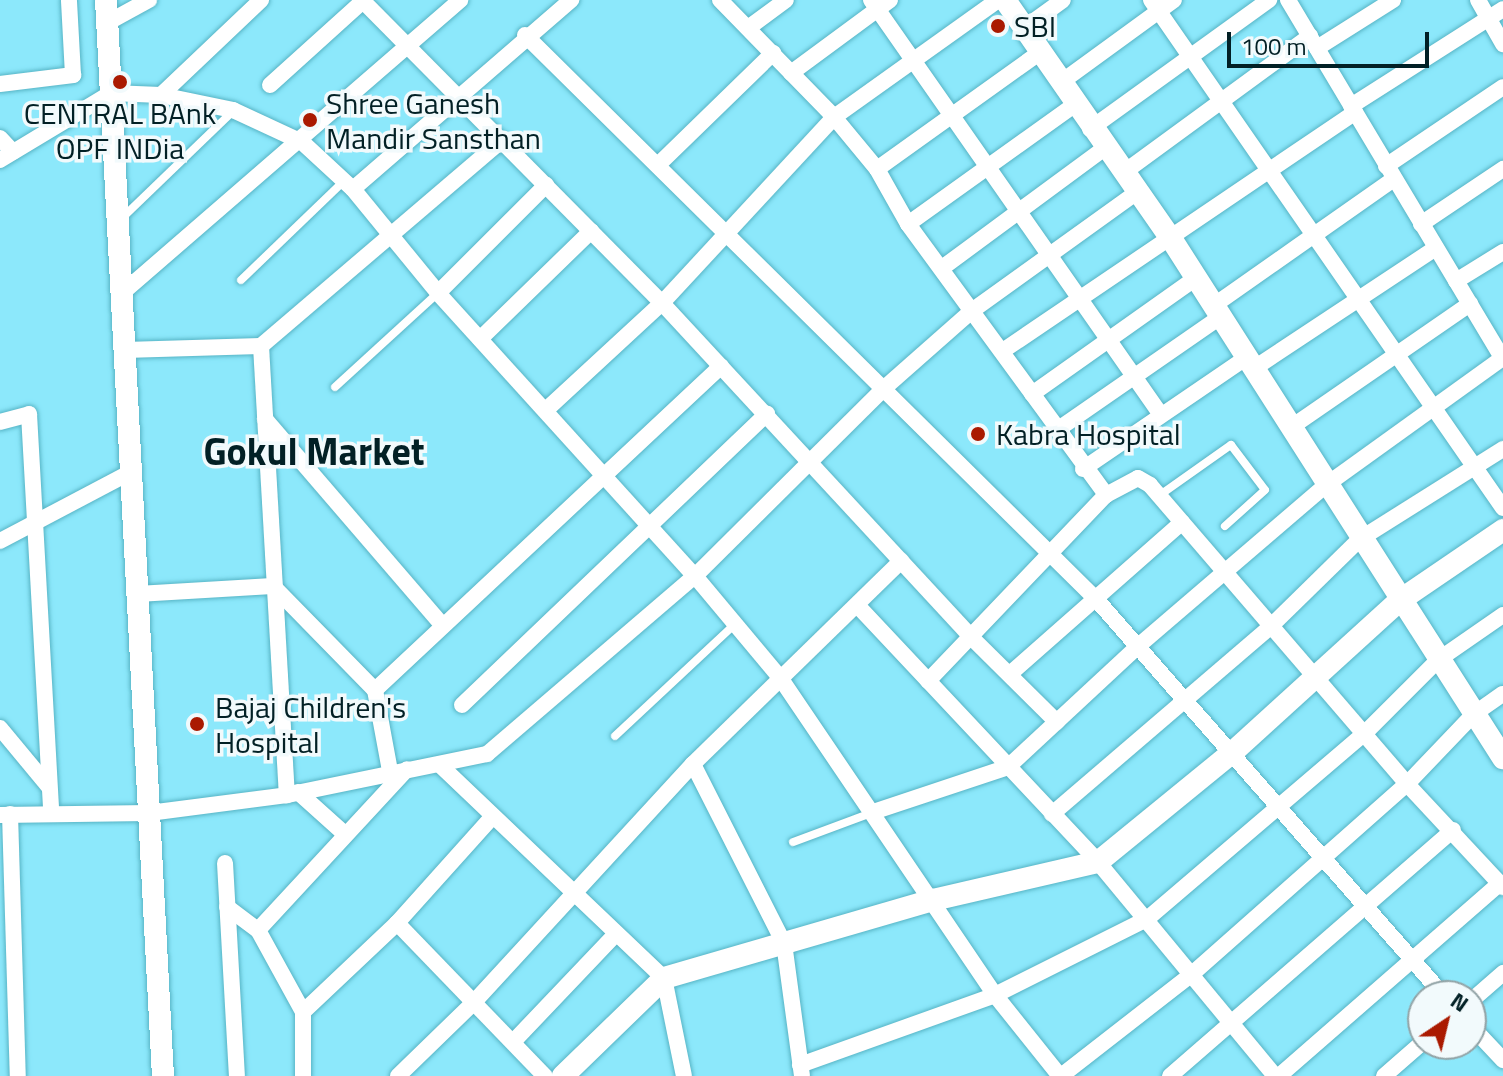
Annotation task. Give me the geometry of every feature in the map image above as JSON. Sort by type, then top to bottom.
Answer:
[{"type":"main road","points":[[106,0],[163,1076]]},
{"type":"main road","points":[[1005,0],[1090,129],[1172,240],[1399,601],[1503,758]]},
{"type":"main road","points":[[563,1076],[664,978],[933,900],[1098,862],[1233,752],[1399,601],[1503,530]]},
{"type":"street","points":[[0,84],[73,75],[69,0]]},
{"type":"street","points":[[107,23],[149,0]]},
{"type":"street","points":[[161,95],[261,0]]},
{"type":"street","points":[[270,85],[363,0],[662,303],[970,636],[1011,673],[1057,722]]},
{"type":"street","points":[[121,294],[302,142],[460,0]]},
{"type":"street","points":[[720,0],[834,117],[877,169],[908,224],[1004,350],[1083,469],[1106,495]]},
{"type":"street","points":[[748,28],[786,0]]},
{"type":"street","points":[[547,409],[662,303],[834,117],[998,0]]},
{"type":"street","points":[[1023,29],[1063,0]]},
{"type":"street","points":[[1060,83],[1155,6],[1174,0]]},
{"type":"street","points":[[1090,129],[1269,0]]},
{"type":"street","points":[[1123,173],[1223,100],[1313,42],[1393,0]]},
{"type":"street","points":[[1478,0],[1496,14],[1503,44]]},
{"type":"street","points":[[348,185],[458,98],[564,1]]},
{"type":"street","points":[[876,811],[1008,767],[1137,647],[1326,485],[1503,358],[1497,333],[1470,304],[1291,1]]},
{"type":"street","points":[[791,73],[880,3],[949,117],[1050,254],[1161,415]]},
{"type":"street","points":[[1155,6],[1272,170],[1503,508]]},
{"type":"street","points":[[1004,350],[1172,240],[1353,109],[1496,14]]},
{"type":"street","points":[[525,35],[660,163],[881,391],[1096,599],[1327,857],[1431,980]]},
{"type":"street","points":[[660,163],[773,53]]},
{"type":"street","points":[[877,169],[1039,53]]},
{"type":"street","points":[[1057,430],[1134,377],[1503,87]]},
{"type":"street","points":[[0,138],[7,156],[111,93],[161,95],[233,110],[302,142],[348,185],[390,239],[547,409],[695,576],[781,679],[876,811],[995,995],[1061,1076],[1192,974],[1407,784],[1474,714],[1503,694]]},
{"type":"street","points":[[908,224],[1074,105]]},
{"type":"street","points":[[124,350],[261,346],[390,239],[502,140]]},
{"type":"street","points":[[942,268],[1105,148]]},
{"type":"street","points":[[1421,224],[1503,169]]},
{"type":"street","points":[[438,293],[546,185]]},
{"type":"street","points":[[18,1076],[5,814],[51,811],[149,813],[292,794],[398,770],[441,766],[487,754],[507,742],[695,576],[881,391],[973,310],[1137,192]]},
{"type":"street","points":[[480,339],[591,231]]},
{"type":"street","points":[[1083,469],[1161,415],[1361,299],[1436,248]]},
{"type":"street","points":[[1456,281],[1503,252]]},
{"type":"street","points":[[1032,394],[1196,278]]},
{"type":"street","points":[[1290,428],[1470,304]]},
{"type":"street","points":[[261,346],[273,586],[292,794],[346,835]]},
{"type":"street","points":[[375,690],[721,366]]},
{"type":"street","points":[[0,422],[29,414],[39,522],[51,811]]},
{"type":"street","points":[[462,705],[648,524],[767,414]]},
{"type":"street","points":[[265,419],[442,625]]},
{"type":"street","points":[[1052,814],[1270,627],[1360,539],[1503,449]]},
{"type":"street","points":[[0,541],[131,472]]},
{"type":"street","points":[[857,605],[1052,814],[1098,862],[1277,1076],[1412,957],[1501,885],[1407,784],[1366,732],[1270,627],[1227,573],[1144,480],[1131,477],[1106,495],[928,681]]},
{"type":"street","points":[[1011,673],[1182,522]]},
{"type":"street","points":[[398,1076],[475,1001],[693,764],[901,561]]},
{"type":"street","points":[[137,594],[273,586],[375,690],[398,770]]},
{"type":"street","points":[[693,764],[784,943],[801,1071],[995,995],[1147,919],[1366,732],[1438,660],[1503,615]]},
{"type":"street","points":[[0,728],[49,787]]},
{"type":"street","points":[[441,766],[664,978],[684,1076]]},
{"type":"street","points":[[258,930],[346,835],[398,770]]},
{"type":"street","points":[[303,1012],[397,923],[492,817]]},
{"type":"street","points":[[1170,1076],[1453,830]]},
{"type":"street","points":[[225,863],[237,1076]]},
{"type":"street","points":[[227,907],[258,930],[303,1012],[303,1076]]},
{"type":"street","points":[[397,923],[545,1076]]},
{"type":"street","points":[[513,1042],[616,934]]},
{"type":"street","points":[[1487,987],[1503,973]]},
{"type":"street","points":[[1487,1043],[1503,1060]]},
{"type":"street","points":[[1384,1076],[1407,1056]]},
{"type":"lane","points":[[117,222],[233,110]]},
{"type":"lane","points":[[241,280],[348,185]]},
{"type":"lane","points":[[335,387],[438,293]]},
{"type":"lane","points":[[1159,496],[1231,445],[1265,490],[1225,526]]},
{"type":"lane","points":[[615,736],[735,624]]},
{"type":"lane","points":[[793,842],[876,811]]},
{"type":"place","name":"SBI","points":[[998,26]]},
{"type":"place","name":"CENTRAL BAnk OPF INDia","points":[[120,82]]},
{"type":"place","name":"Shree Ganesh Mandir Sansthan","points":[[310,120]]},
{"type":"place","name":"Kabra Hospital","points":[[978,434]]},
{"type":"place","name":"Bajaj Children's Hospital","points":[[197,724]]},
{"type":"district","name":"Gokul Market","points":[[314,452]]}]
